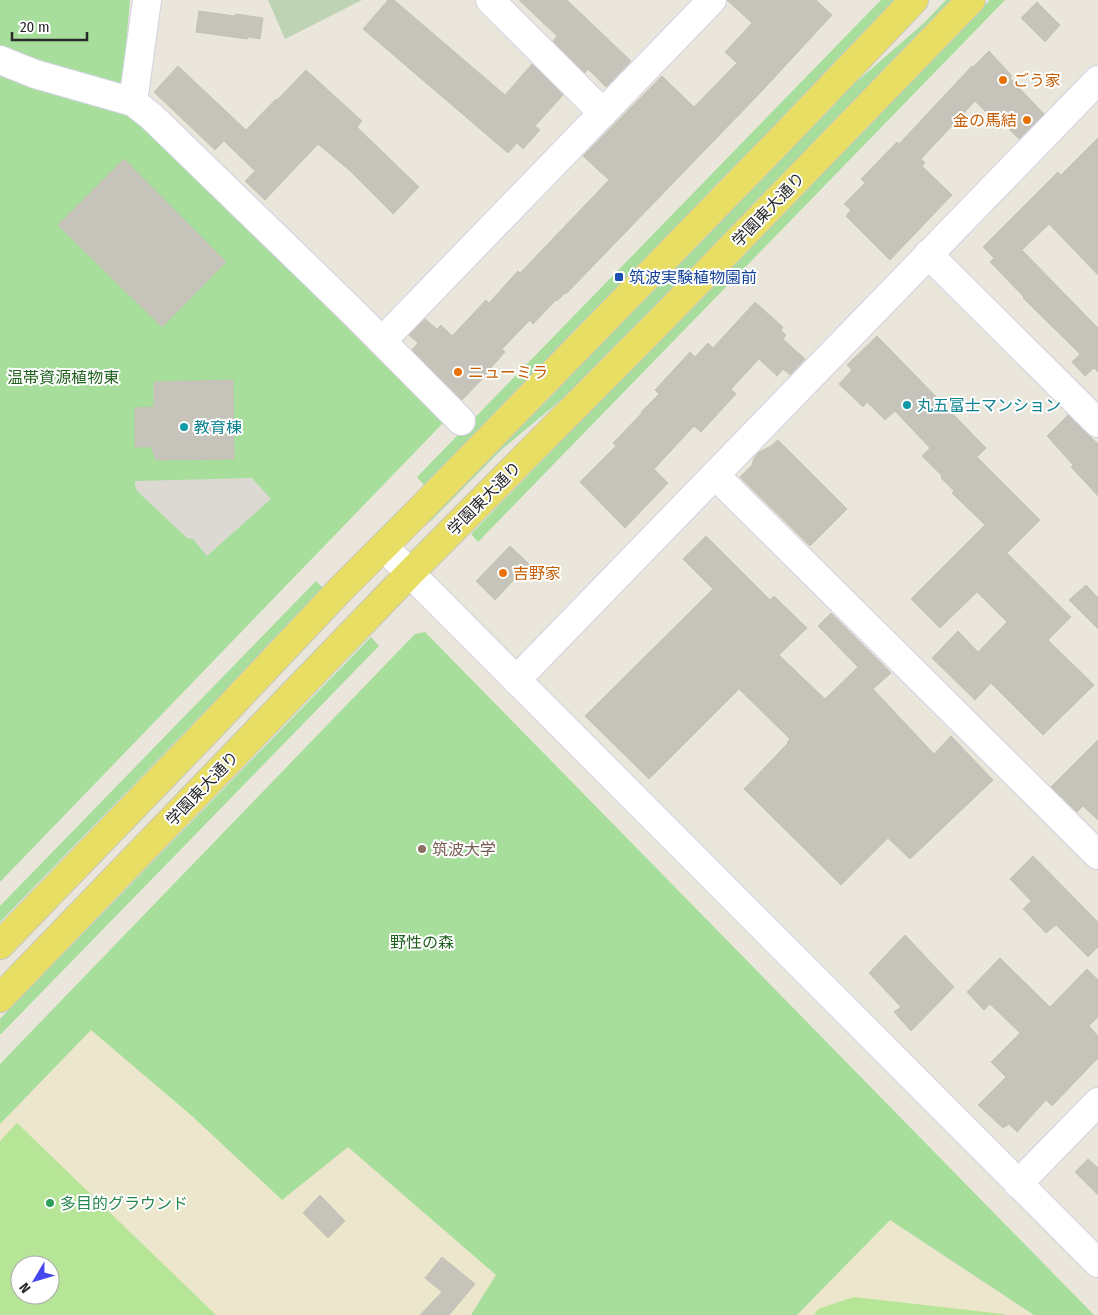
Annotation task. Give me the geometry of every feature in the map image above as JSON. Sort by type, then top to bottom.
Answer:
[{"type":"main road","points":[[0,945],[338,592],[788,132],[914,0]]},
{"type":"main road","name":"学園東大通り","points":[[0,998],[410,573],[668,313],[971,0]]},
{"type":"street","points":[[134,102],[147,0]]},
{"type":"street","points":[[490,0],[603,113]]},
{"type":"street","points":[[382,341],[712,0]]},
{"type":"street","points":[[0,60],[34,74],[134,102],[151,116],[382,341],[461,421]]},
{"type":"street","points":[[516,680],[1098,80]]},
{"type":"street","points":[[928,254],[1098,423]]},
{"type":"street","points":[[715,475],[1098,855]]},
{"type":"street","points":[[384,547],[1098,1263]]},
{"type":"street","points":[[1018,1184],[1098,1102]]},
{"type":"shaded area","points":[[252,478],[271,499],[207,556],[193,539],[187,538],[137,491],[135,485],[135,481]]},
{"type":"shaded area","name":"野性の森","points":[[425,632],[1094,1315],[0,1315],[0,1064],[415,634]]},
{"type":"green space","points":[[0,0],[130,0],[123,81],[115,86],[0,47]]},
{"type":"green space","points":[[268,0],[362,0],[285,39]]},
{"type":"green space","points":[[881,0],[896,0],[424,485],[417,477]]},
{"type":"green space","points":[[946,0],[952,0],[574,389],[500,451],[430,522],[428,520],[854,84],[924,23]]},
{"type":"green space","points":[[990,0],[1005,0],[478,542],[471,534]]},
{"type":"green space","name":"温帯資源植物東","points":[[0,70],[138,119],[443,423],[0,882]]},
{"type":"green space","points":[[316,581],[324,589],[0,922],[0,906]]},
{"type":"green space","name":"野性の森","points":[[425,632],[1094,1315],[1034,1315],[890,1220],[797,1315],[471,1315],[496,1275],[348,1147],[282,1200],[192,1116],[91,1030],[0,1124],[0,1064],[415,634]]},
{"type":"green space","points":[[371,637],[379,646],[0,1035],[0,1019]]},
{"type":"green space","name":"多目的グラウンド","points":[[17,1123],[216,1315],[0,1315],[0,1141]]},
{"type":"green space","points":[[854,1297],[1005,1315],[814,1315],[818,1309]]},
{"type":"building","points":[[388,0],[394,0],[505,95],[532,64],[563,95],[535,126],[540,130],[523,149],[517,143],[508,153],[363,29]]},
{"type":"building","points":[[519,0],[567,0],[631,61],[606,87],[588,69],[585,73],[553,41],[557,36]]},
{"type":"building","points":[[727,0],[816,0],[832,15],[761,92],[566,294],[556,300],[533,324],[530,320],[502,349],[505,352],[462,400],[412,350],[418,343],[409,335],[425,319],[437,329],[441,325],[452,336],[486,300],[489,303],[518,271],[520,273],[609,180],[583,156],[662,76],[694,107],[737,63],[725,52],[752,23]]},
{"type":"building","points":[[1037,2],[1060,25],[1045,42],[1021,18]]},
{"type":"building","points":[[199,11],[263,18],[260,39],[196,32]]},
{"type":"building","points":[[989,51],[1012,76],[1010,78],[1044,114],[1019,139],[998,118],[995,121],[975,101],[921,159],[925,163],[922,166],[952,195],[890,260],[846,216],[851,210],[844,204],[865,183],[861,179],[897,142],[899,144],[972,66]]},
{"type":"building","points":[[178,66],[246,130],[306,70],[362,121],[357,127],[419,187],[393,214],[349,170],[318,144],[265,200],[245,181],[255,171],[224,141],[215,150],[154,92]]},
{"type":"building","points":[[1098,138],[1098,275],[1049,224],[1022,250],[1098,328],[1098,372],[1094,368],[1085,376],[1072,362],[1080,354],[1023,298],[990,262],[994,258],[983,247],[1058,172],[1061,175]]},
{"type":"building","points":[[124,159],[226,262],[162,327],[58,225]]},
{"type":"building","points":[[755,302],[783,327],[781,330],[786,335],[783,339],[805,359],[790,375],[783,369],[777,376],[759,359],[731,389],[736,394],[701,432],[694,426],[654,469],[668,483],[625,528],[580,482],[616,446],[613,443],[659,394],[655,390],[690,352],[695,357],[708,343],[713,348]]},
{"type":"building","points":[[877,336],[986,448],[977,457],[1040,520],[1007,553],[1071,617],[1048,640],[1094,685],[1043,735],[991,683],[975,700],[932,658],[958,631],[978,652],[1007,622],[977,592],[940,628],[911,599],[985,525],[952,493],[954,491],[941,478],[942,476],[922,456],[930,448],[895,411],[885,420],[867,402],[863,407],[839,384],[852,370],[847,365]]},
{"type":"building","name":"教育棟","points":[[233,380],[234,459],[156,460],[151,447],[135,447],[135,408],[154,407],[154,382]]},
{"type":"building","points":[[1068,415],[1098,444],[1098,496],[1071,467],[1073,465],[1047,436]]},
{"type":"building","points":[[778,440],[847,509],[810,546],[740,477],[752,465],[754,458],[759,452]]},
{"type":"building","points":[[706,536],[770,600],[774,596],[807,628],[779,655],[825,699],[858,667],[818,626],[831,613],[891,673],[873,689],[934,754],[951,736],[993,780],[910,859],[888,838],[841,885],[744,789],[790,739],[739,689],[649,779],[585,716],[713,589],[683,559]]},
{"type":"building","name":"吉野家","points":[[510,546],[529,564],[495,600],[476,581]]},
{"type":"building","points":[[1086,585],[1098,598],[1098,629],[1069,600]]},
{"type":"building","points":[[1098,740],[1098,820],[1083,806],[1077,812],[1051,787]]},
{"type":"building","points":[[1033,856],[1098,922],[1098,947],[1088,957],[1056,925],[1046,933],[1023,909],[1031,901],[1010,879]]},
{"type":"building","points":[[905,935],[954,987],[911,1031],[894,1012],[901,1007],[869,973]]},
{"type":"building","points":[[1000,958],[1050,1007],[1087,969],[1098,980],[1098,1017],[1089,1026],[1098,1036],[1098,1058],[1052,1106],[1046,1100],[1017,1132],[1009,1124],[1003,1128],[978,1105],[1006,1077],[991,1062],[1020,1033],[990,1004],[984,1010],[967,992]]},
{"type":"building","points":[[1088,1159],[1098,1168],[1098,1195],[1075,1172]]},
{"type":"building","points":[[320,1195],[345,1221],[328,1238],[303,1213]]},
{"type":"building","points":[[442,1257],[475,1284],[449,1315],[420,1315],[442,1292],[425,1278]]},
{"type":"place","name":"ごう家","points":[[1003,80]]},
{"type":"place","name":"金の馬結","points":[[1027,120]]},
{"type":"place","name":"筑波実験植物園前","points":[[619,277]]},
{"type":"place","name":"ニューミラ","points":[[458,372]]},
{"type":"place","name":"丸五富士マンション","points":[[907,405]]},
{"type":"place","name":"教育棟","points":[[184,427]]},
{"type":"place","name":"吉野家","points":[[503,573]]},
{"type":"place","name":"筑波大学","points":[[422,849]]},
{"type":"place","name":"多目的グラウンド","points":[[50,1203]]}]
